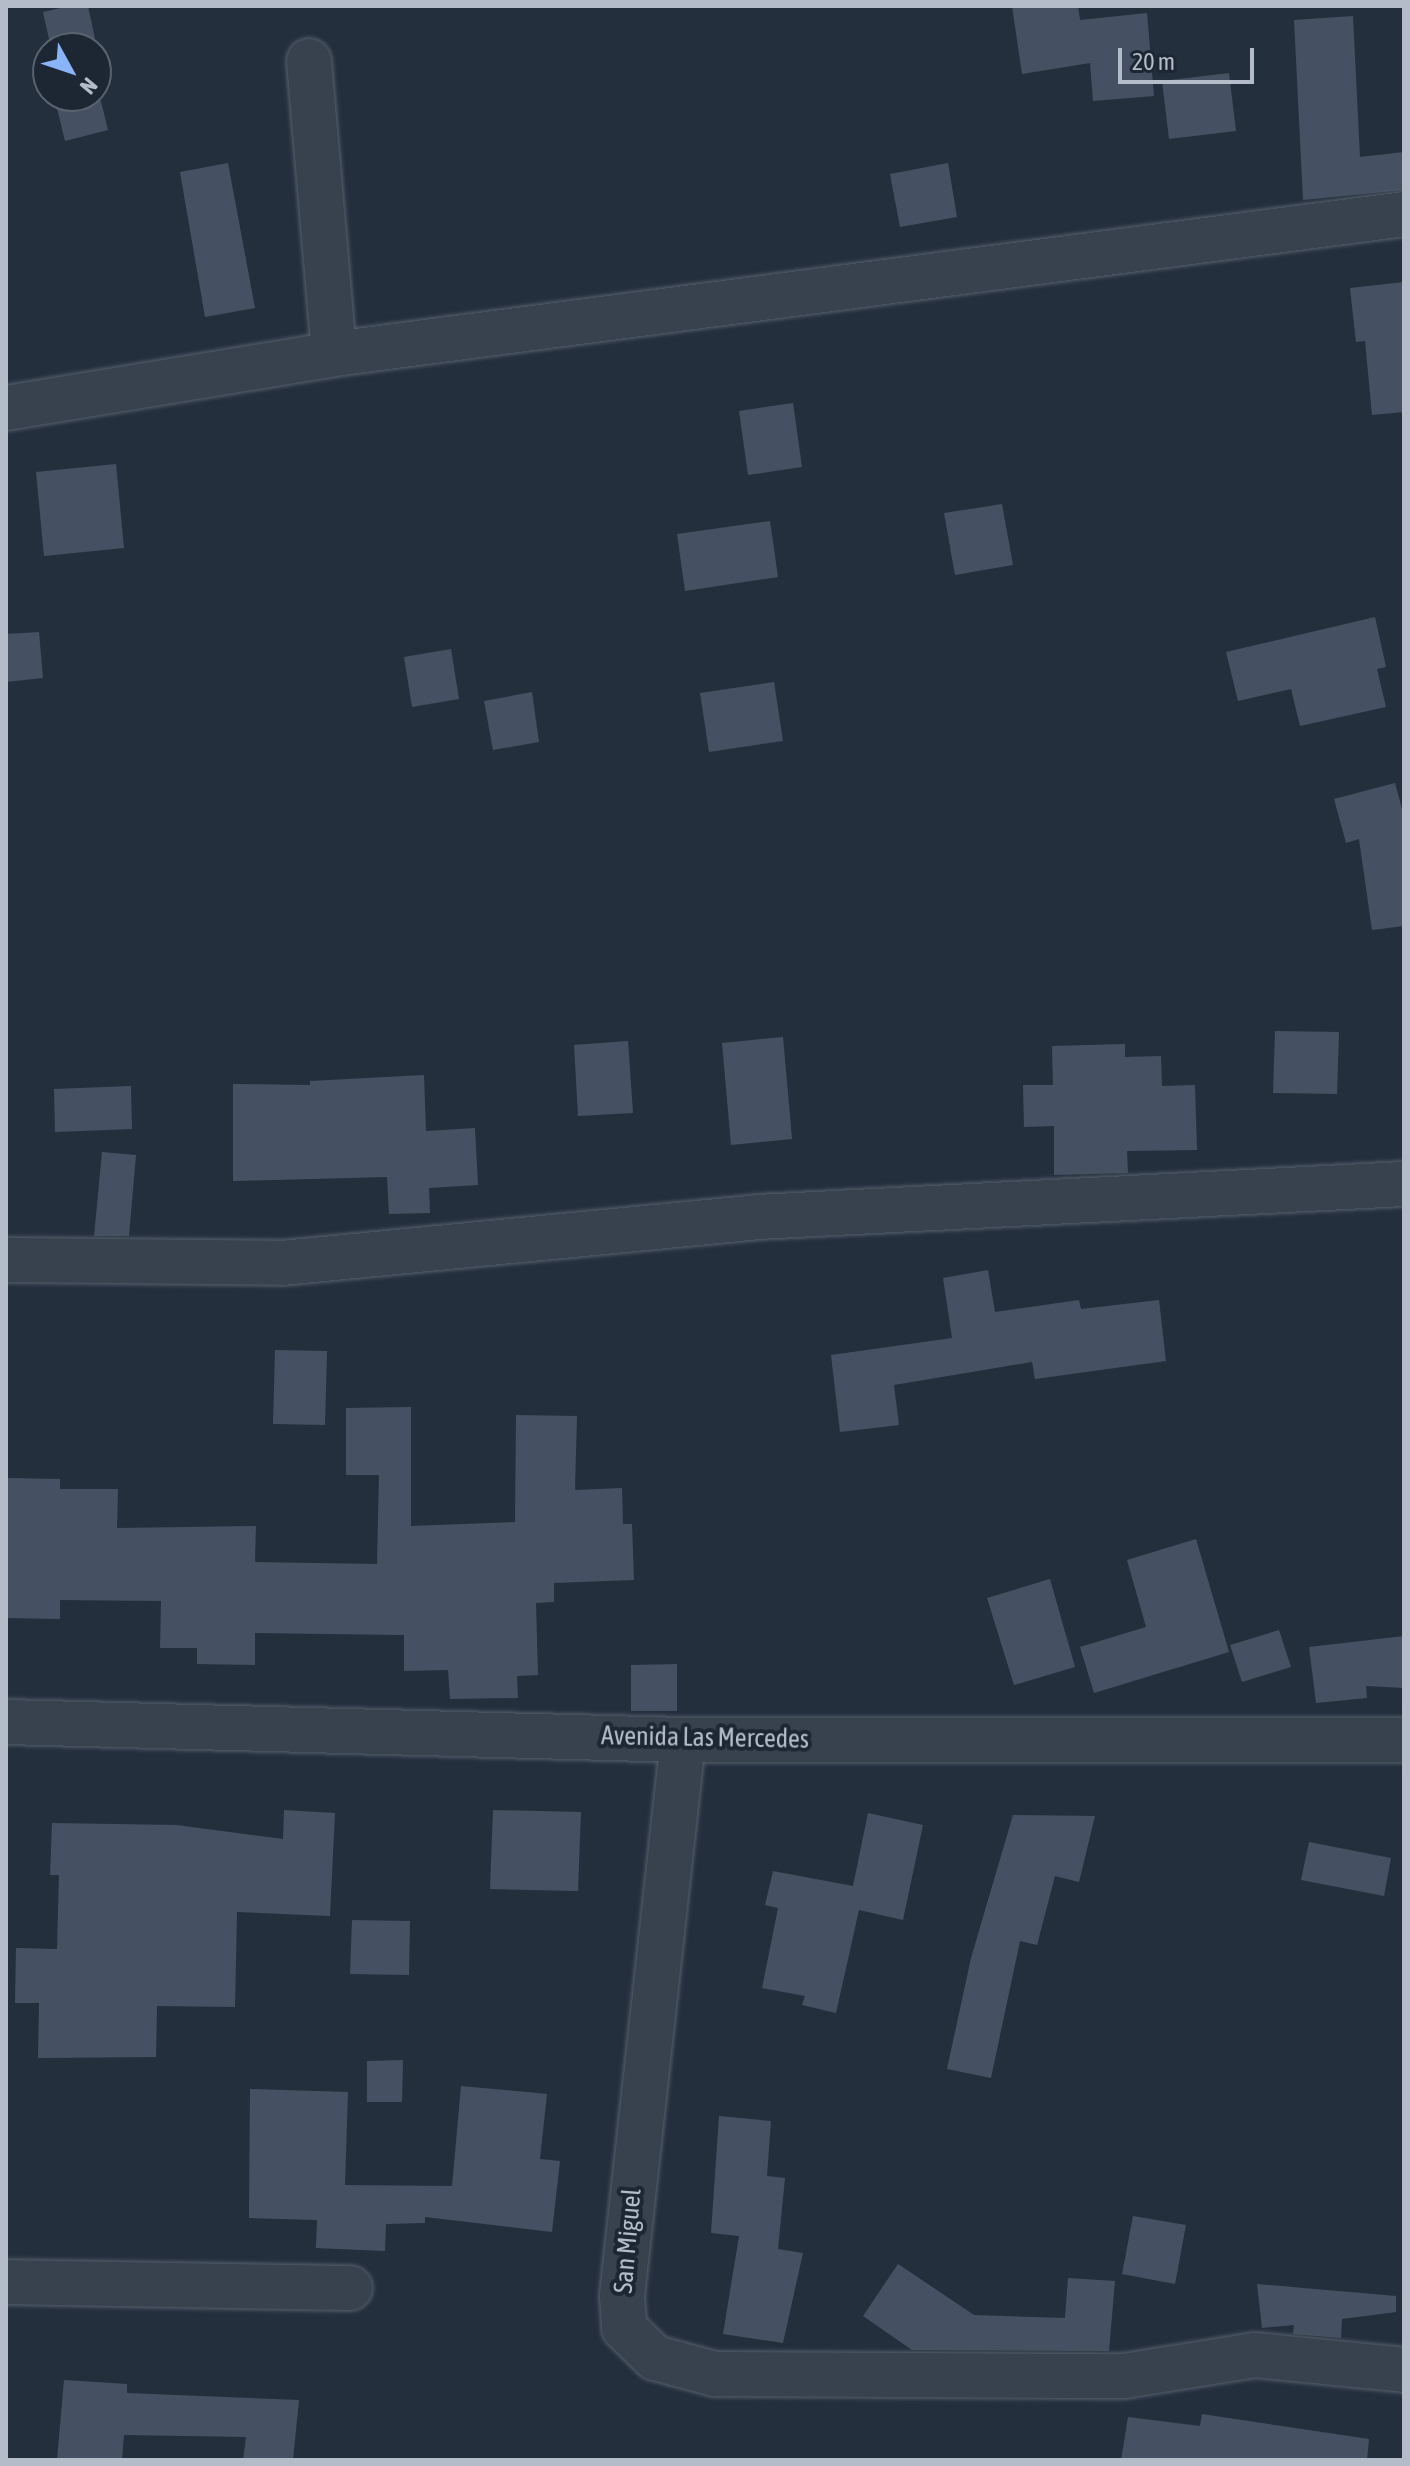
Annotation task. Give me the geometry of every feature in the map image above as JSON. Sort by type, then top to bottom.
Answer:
[{"type":"street","points":[[309,61],[334,354]]},
{"type":"street","points":[[6,408],[334,354],[1404,214]]},
{"type":"street","points":[[6,1260],[282,1263],[757,1217],[1404,1184]]},
{"type":"street","name":"Avenida Las Mercedes","points":[[6,1722],[683,1740],[1404,1740]]},
{"type":"street","name":"San Miguel","points":[[683,1740],[622,2296],[624,2328],[655,2358],[715,2374],[1124,2376],[1255,2355],[1404,2370]]},
{"type":"street","points":[[6,2282],[350,2288]]},
{"type":"building","points":[[69,6],[88,6],[94,32],[47,32],[43,12]]},
{"type":"building","points":[[1012,6],[1078,6],[1080,20],[1147,13],[1154,96],[1093,101],[1090,63],[1022,74]]},
{"type":"building","points":[[1353,16],[1360,157],[1404,152],[1404,190],[1303,200],[1294,20]]},
{"type":"building","points":[[1229,73],[1236,131],[1169,139],[1162,81]]},
{"type":"building","points":[[58,112],[104,112],[108,130],[65,141]]},
{"type":"building","points":[[228,163],[255,308],[205,317],[180,172]]},
{"type":"building","points":[[948,163],[957,217],[900,227],[890,174]]},
{"type":"building","points":[[1404,282],[1404,412],[1372,415],[1365,341],[1356,342],[1350,288]]},
{"type":"building","points":[[793,403],[802,467],[748,475],[739,411]]},
{"type":"building","points":[[116,464],[124,548],[44,556],[36,472]]},
{"type":"building","points":[[1002,504],[1013,565],[955,575],[944,513]]},
{"type":"building","points":[[770,521],[778,577],[685,591],[677,534]]},
{"type":"building","points":[[1375,617],[1386,667],[1377,669],[1386,707],[1300,726],[1291,689],[1238,701],[1226,652]]},
{"type":"building","points":[[39,632],[43,678],[6,682],[6,634]]},
{"type":"building","points":[[451,649],[459,699],[412,707],[404,657]]},
{"type":"building","points":[[774,682],[783,741],[709,752],[700,693]]},
{"type":"building","points":[[532,692],[539,742],[493,750],[484,701]]},
{"type":"building","points":[[1395,783],[1404,816],[1404,926],[1372,930],[1359,839],[1346,843],[1334,799]]},
{"type":"building","points":[[1275,1031],[1339,1032],[1337,1094],[1273,1093]]},
{"type":"building","points":[[783,1037],[792,1139],[731,1145],[722,1043]]},
{"type":"building","points":[[628,1041],[633,1113],[578,1116],[574,1045]]},
{"type":"building","points":[[1125,1044],[1125,1057],[1161,1056],[1162,1086],[1195,1085],[1197,1150],[1127,1151],[1128,1173],[1054,1175],[1054,1126],[1024,1127],[1023,1085],[1053,1085],[1052,1046]]},
{"type":"building","points":[[424,1075],[426,1131],[475,1128],[478,1185],[429,1188],[430,1213],[389,1214],[387,1177],[233,1181],[233,1084],[310,1085],[310,1081]]},
{"type":"building","points":[[131,1086],[132,1129],[55,1132],[54,1089]]},
{"type":"building","points":[[102,1152],[136,1155],[129,1236],[94,1236]]},
{"type":"building","points":[[988,1270],[995,1312],[1079,1300],[1081,1309],[1159,1300],[1166,1361],[1035,1379],[1032,1362],[894,1385],[899,1425],[840,1432],[831,1355],[952,1338],[943,1278]]},
{"type":"building","points":[[275,1350],[327,1351],[325,1425],[273,1424]]},
{"type":"building","points":[[411,1407],[411,1526],[515,1522],[516,1415],[577,1416],[575,1490],[622,1488],[623,1524],[632,1524],[634,1580],[554,1583],[554,1602],[536,1603],[538,1675],[517,1676],[518,1698],[450,1699],[448,1670],[404,1671],[404,1635],[255,1633],[255,1665],[197,1664],[197,1648],[160,1648],[161,1601],[60,1600],[60,1619],[8,1618],[6,1478],[60,1479],[60,1489],[118,1489],[117,1528],[256,1526],[255,1562],[377,1564],[379,1475],[346,1475],[346,1408]]},
{"type":"building","points":[[1196,1539],[1229,1652],[1094,1693],[1080,1647],[1146,1627],[1127,1560]]},
{"type":"building","points":[[1050,1579],[1075,1667],[1014,1685],[987,1598]]},
{"type":"building","points":[[1279,1630],[1291,1667],[1242,1682],[1230,1645]]},
{"type":"building","points":[[1404,1636],[1404,1688],[1366,1686],[1367,1698],[1316,1703],[1309,1647]]},
{"type":"building","points":[[677,1664],[677,1711],[631,1711],[631,1665]]},
{"type":"building","points":[[284,1810],[335,1813],[330,1916],[237,1912],[235,2007],[157,2006],[156,2057],[38,2058],[39,2003],[15,2003],[16,1948],[57,1949],[59,1875],[50,1875],[52,1823],[176,1825],[283,1839]]},
{"type":"building","points":[[493,1810],[581,1812],[578,1891],[490,1889]]},
{"type":"building","points":[[868,1813],[923,1825],[903,1920],[859,1910],[836,2013],[802,2005],[805,1996],[762,1988],[778,1908],[765,1905],[773,1871],[853,1886]]},
{"type":"building","points":[[1013,1815],[1095,1816],[1079,1882],[1055,1876],[1037,1945],[1020,1941],[991,2078],[947,2069],[971,1958]]},
{"type":"building","points":[[1309,1842],[1391,1858],[1384,1896],[1301,1880]]},
{"type":"building","points":[[352,1920],[410,1921],[409,1975],[350,1974]]},
{"type":"building","points":[[403,2060],[402,2102],[367,2102],[367,2061]]},
{"type":"building","points":[[461,2086],[547,2094],[540,2159],[560,2161],[552,2232],[425,2217],[425,2223],[386,2224],[385,2251],[316,2248],[317,2220],[249,2218],[250,2089],[348,2092],[345,2185],[452,2186]]},
{"type":"building","points":[[719,2116],[771,2121],[767,2176],[785,2178],[778,2249],[803,2253],[783,2343],[723,2334],[739,2236],[711,2233]]},
{"type":"building","points":[[1133,2216],[1186,2225],[1175,2284],[1122,2274]]},
{"type":"building","points":[[898,2264],[974,2315],[1065,2318],[1068,2278],[1115,2281],[1109,2351],[912,2350],[863,2316]]},
{"type":"building","points":[[1257,2284],[1396,2296],[1396,2312],[1342,2319],[1341,2338],[1293,2334],[1294,2325],[1262,2328]]},
{"type":"building","points":[[64,2380],[127,2384],[127,2393],[299,2400],[293,2460],[243,2460],[246,2437],[124,2435],[122,2460],[57,2460]]},
{"type":"building","points":[[1202,2414],[1369,2439],[1367,2460],[1121,2460],[1128,2417],[1200,2426]]}]
